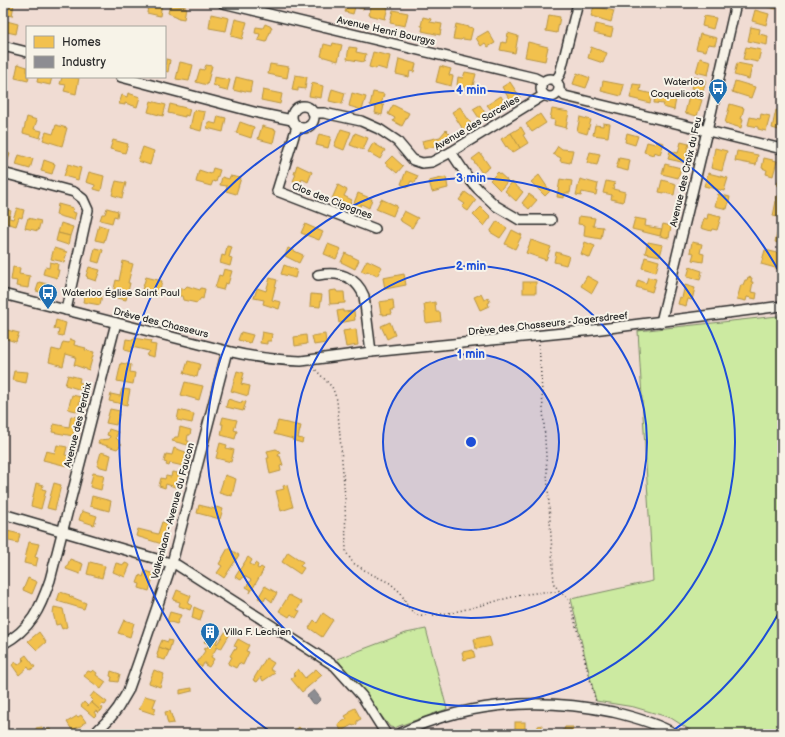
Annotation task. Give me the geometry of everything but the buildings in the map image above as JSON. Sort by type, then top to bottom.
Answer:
[{"type":"street","name":"Avenue Henri Bourgys","points":[[223,3],[535,78],[543,82]]},
{"type":"street","points":[[556,80],[560,74],[578,3]]},
{"type":"street","name":"Avenue des Croix du Feu","points":[[661,322],[736,3]]},
{"type":"street","points":[[3,46],[26,52]]},
{"type":"street","points":[[125,78],[295,123],[303,129],[309,127],[314,120],[314,113],[311,109],[304,106],[298,108],[294,112],[295,123]]},
{"type":"street","points":[[559,91],[552,97],[548,97],[541,91],[541,86],[546,79],[551,78],[556,80],[559,91],[565,96],[782,149]]},
{"type":"street","name":"Avenue des Sarcelles","points":[[314,113],[324,113],[361,121],[379,129],[397,141],[413,160],[422,163],[432,162],[451,152],[544,95]]},
{"type":"street","name":"Clos des Cigognes","points":[[295,123],[277,191],[375,230]]},
{"type":"street","points":[[451,152],[469,179],[496,206],[520,220],[551,220]]},
{"type":"street","points":[[3,173],[74,192],[83,199],[88,210],[66,310]]},
{"type":"street","points":[[318,275],[329,273],[348,277],[361,287],[364,296],[371,352]]},
{"type":"street","name":"Drève des Chasseurs","points":[[3,294],[227,352],[274,359],[311,359]]},
{"type":"street","name":"Drève des Chasseurs - Jagersdreef","points":[[311,359],[539,336],[782,306]]},
{"type":"street","name":"Avenue des Perdrix","points":[[3,644],[22,631],[33,620],[42,604],[50,580],[116,323]]},
{"type":"street","name":"Valkenlaan - Avenue du Faucon","points":[[94,734],[111,717],[128,691],[172,563],[227,352]]},
{"type":"street","points":[[3,514],[172,563],[335,666],[362,696],[386,734]]},
{"type":"street","points":[[399,734],[453,714],[516,704],[543,704],[598,709],[635,717],[675,734]]},
{"type":"path","points":[[539,336],[554,584],[561,593]]},
{"type":"path","points":[[311,359],[332,387],[336,400],[345,497],[346,552],[353,563],[390,583],[401,593],[408,607],[416,616],[427,616],[458,611],[514,597],[547,591],[561,593],[567,596],[598,709]]},
{"type":"green space","points":[[778,316],[782,334],[782,734],[696,734],[671,718],[634,707],[596,701],[571,599],[653,581],[638,331]]},
{"type":"green space","points":[[426,629],[447,709],[395,728],[390,727],[337,659],[406,633]]},
{"type":"place","name":"Waterloo Coquelicots","points":[[718,105]]},
{"type":"place","name":"Waterloo Église Saint Paul","points":[[48,310]]},
{"type":"place","name":"Villa F. Lechien","points":[[210,649]]}]
